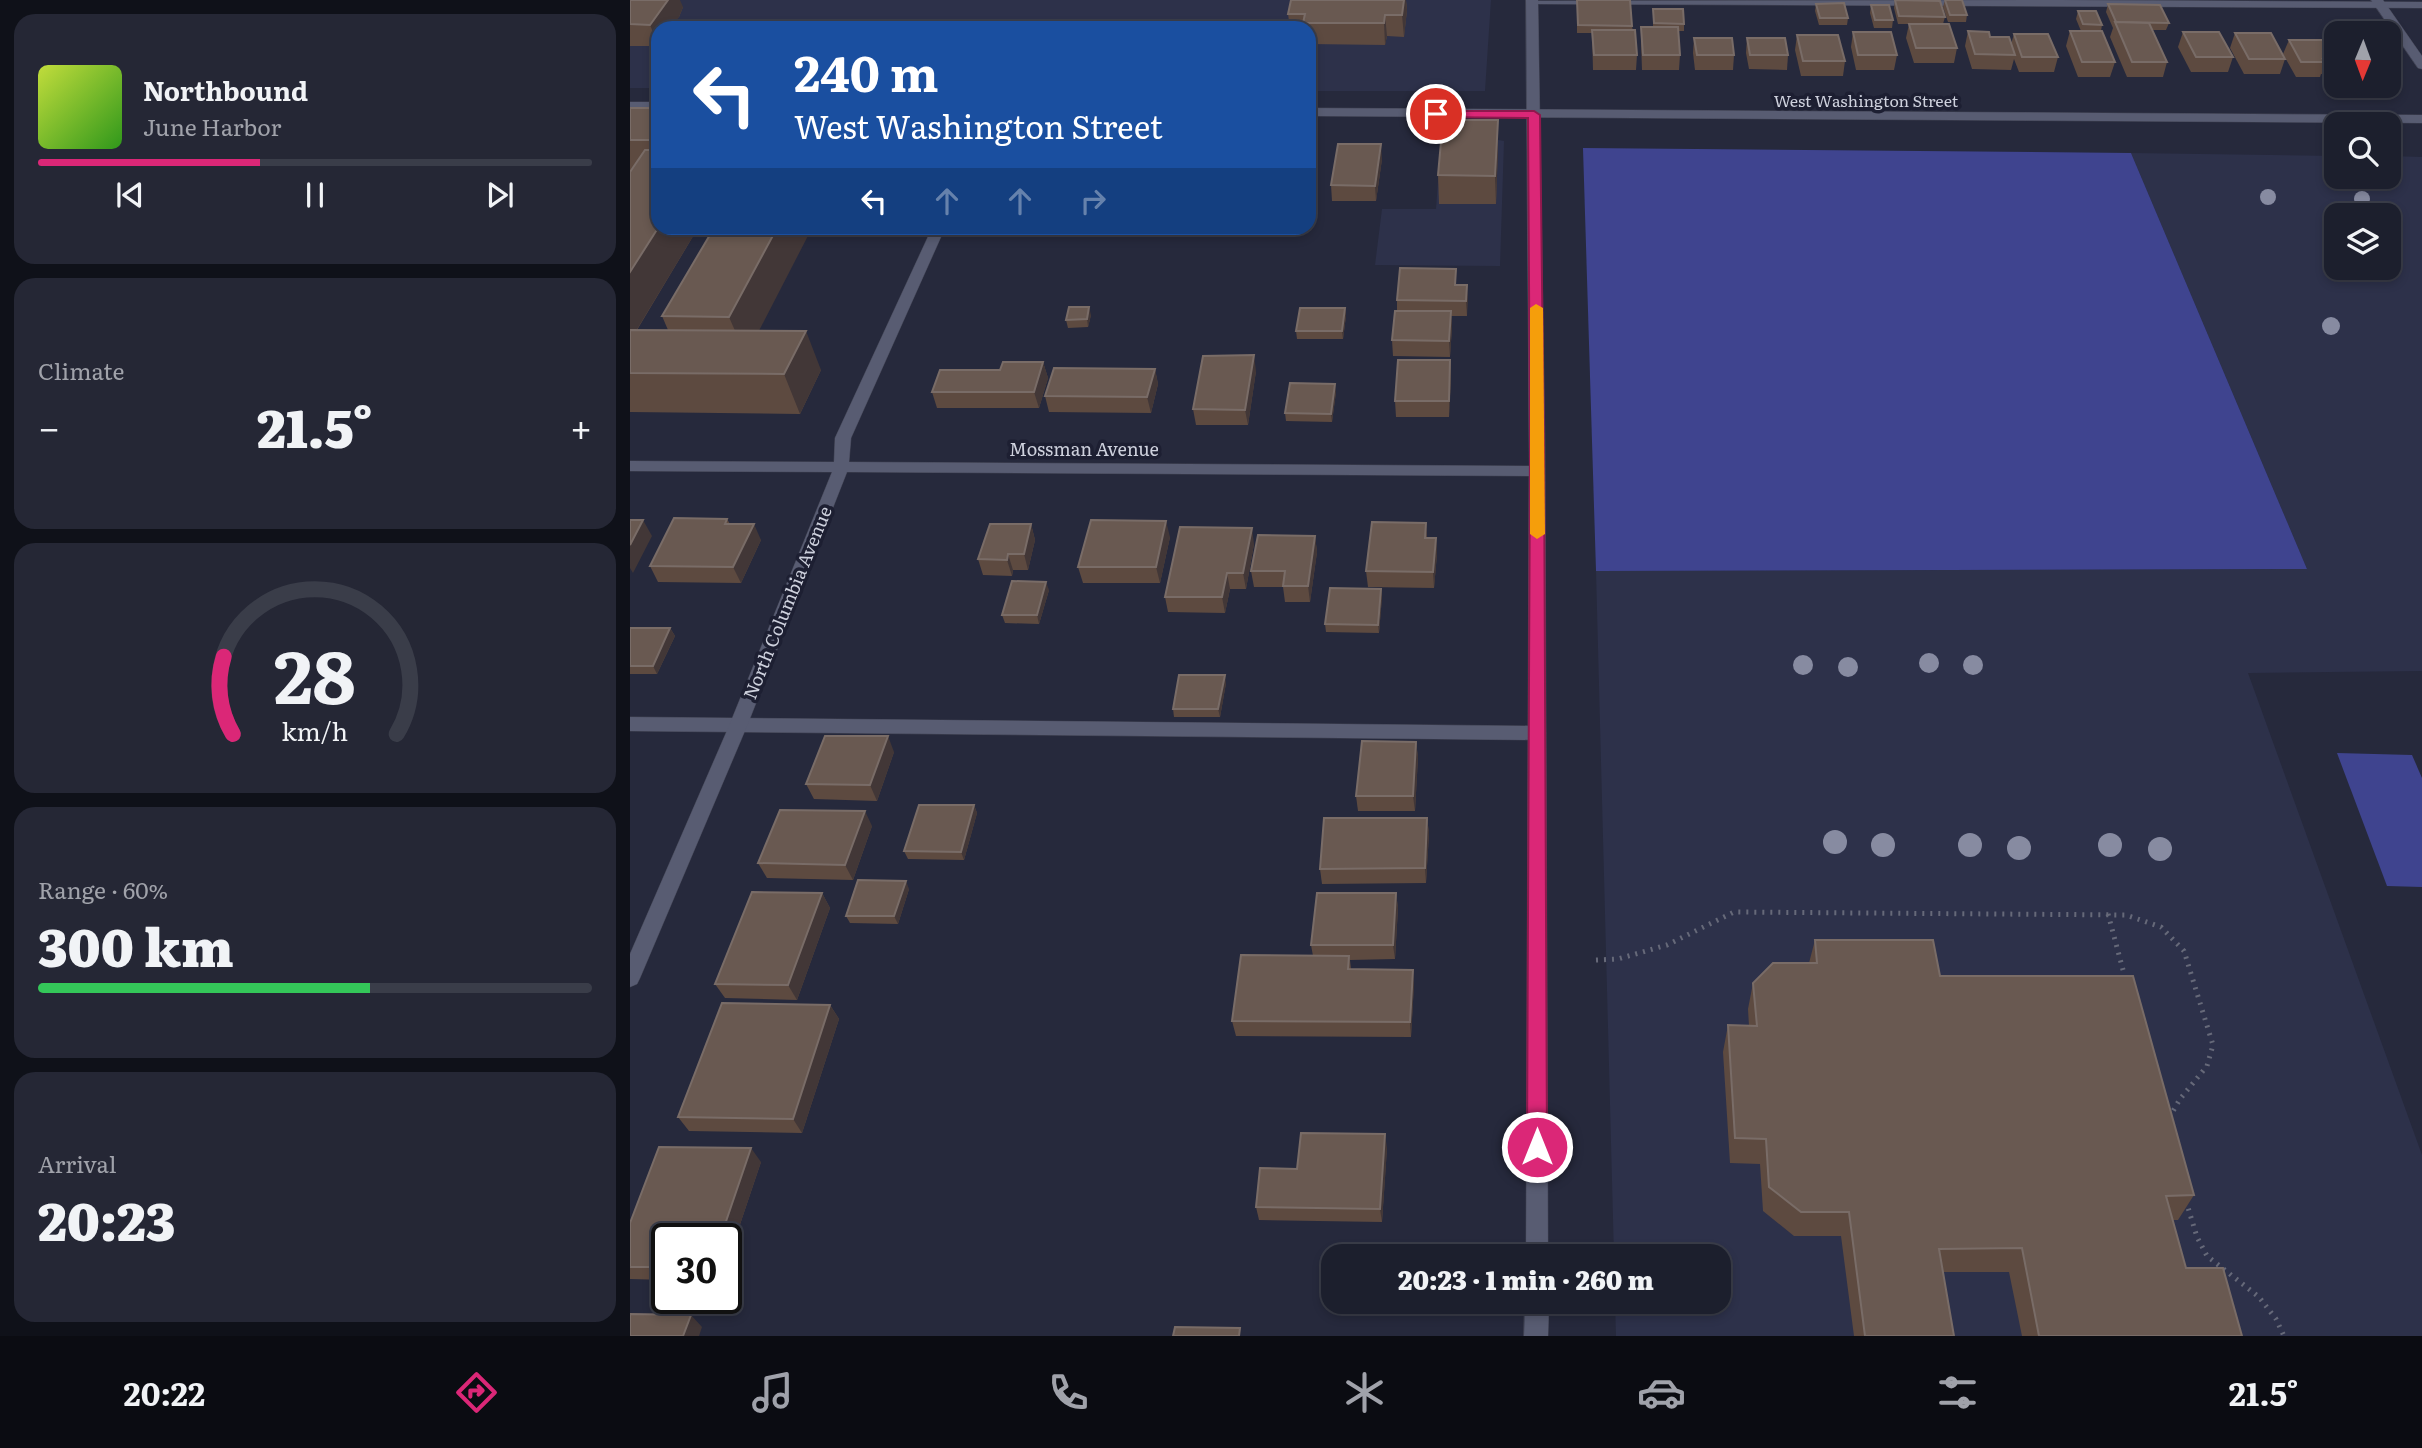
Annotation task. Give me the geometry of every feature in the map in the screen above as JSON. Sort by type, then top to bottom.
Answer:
[{"type":"street","points":[[1537,1244],[1537,471],[1532,0],[2422,5]]},
{"type":"street","points":[[2379,3],[2422,65]]},
{"type":"street","points":[[630,106],[651,106]]},
{"type":"street","name":"West Washington Street","points":[[1316,112],[2422,119]]},
{"type":"street","name":"North Columbia Avenue","points":[[630,978],[738,726],[841,467],[843,439],[936,235]]},
{"type":"street","name":"Mossman Avenue","points":[[630,466],[1537,471]]},
{"type":"street","points":[[630,724],[1537,733]]},
{"type":"street","points":[[1536,1314],[1536,1336]]},
{"type":"path","points":[[1596,960],[1618,958],[1667,945],[1734,912],[2126,915],[2161,927],[2184,951],[2213,1045],[2212,1061],[2169,1115],[2168,1129]]},
{"type":"path","points":[[2108,914],[2129,992]]},
{"type":"path","points":[[2161,1109],[2169,1115]]},
{"type":"path","points":[[2183,1193],[2195,1231],[2208,1257],[2264,1301],[2278,1319],[2284,1336]]},
{"type":"shaded area","points":[[630,0],[1491,0],[1485,91],[1316,91],[1316,21],[651,21],[651,88],[630,88]]},
{"type":"shaded area","points":[[1441,137],[1482,137],[1504,141],[1500,266],[1375,265],[1382,209],[1436,209]]},
{"type":"shaded area","points":[[1583,148],[2131,153],[2307,569],[1596,571]]},
{"type":"shaded area","points":[[2131,153],[2324,156],[2324,189],[2401,189],[2401,156],[2422,157],[2422,671],[2248,673],[2422,1155],[2422,1336],[1616,1336],[1615,1314],[1731,1314],[1731,1244],[1614,1244],[1596,571],[2307,569]]},
{"type":"shaded area","points":[[2337,753],[2412,755],[2422,778],[2422,887],[2387,886]]},
{"type":"building","points":[[630,0],[668,0],[650,25],[630,24]]},
{"type":"building","points":[[1291,0],[1404,0],[1402,15],[1385,15],[1384,23],[1316,23],[1303,21],[1305,14],[1288,14]]},
{"type":"building","points":[[1577,0],[1630,0],[1632,26],[1578,25]]},
{"type":"building","points":[[1895,0],[1940,1],[1945,17],[1899,16]]},
{"type":"building","points":[[1945,0],[1962,0],[1967,15],[1950,15]]},
{"type":"building","points":[[1844,3],[1848,18],[1820,18],[1816,4]]},
{"type":"building","points":[[2108,4],[2160,5],[2169,23],[2116,22]]},
{"type":"building","points":[[1871,5],[1889,5],[1893,20],[1875,20]]},
{"type":"building","points":[[1653,9],[1683,9],[1684,24],[1654,23]]},
{"type":"building","points":[[2078,11],[2096,11],[2102,25],[2083,24]]},
{"type":"building","points":[[2115,22],[2149,23],[2167,62],[2132,62]]},
{"type":"building","points":[[1909,24],[1949,24],[1957,48],[1916,48]]},
{"type":"building","points":[[1641,27],[1678,27],[1680,55],[1643,55]]},
{"type":"building","points":[[1592,30],[1635,30],[1637,55],[1594,55]]},
{"type":"building","points":[[1968,31],[1989,32],[1990,37],[2009,37],[2015,55],[1975,54]]},
{"type":"building","points":[[2070,31],[2102,31],[2115,62],[2082,62]]},
{"type":"building","points":[[1853,32],[1891,32],[1897,55],[1858,55]]},
{"type":"building","points":[[2183,32],[2219,32],[2233,57],[2196,57]]},
{"type":"building","points":[[2235,33],[2271,33],[2285,59],[2249,59]]},
{"type":"building","points":[[2014,34],[2048,34],[2058,57],[2022,57]]},
{"type":"building","points":[[1797,35],[1838,35],[1845,61],[1803,61]]},
{"type":"building","points":[[1694,38],[1732,38],[1734,55],[1697,55]]},
{"type":"building","points":[[1747,38],[1785,38],[1788,55],[1750,55]]},
{"type":"building","points":[[2289,40],[2324,40],[2324,62],[2301,62]]},
{"type":"building","points":[[630,108],[651,108],[651,140],[630,140]]},
{"type":"building","points":[[1443,120],[1498,120],[1495,176],[1438,175]]},
{"type":"building","points":[[1338,144],[1381,144],[1375,186],[1331,185]]},
{"type":"building","points":[[645,150],[651,150],[651,235],[654,235],[630,272],[630,172]]},
{"type":"building","points":[[710,235],[773,235],[729,317],[662,316]]},
{"type":"building","points":[[1400,268],[1456,269],[1455,285],[1467,285],[1466,301],[1397,300]]},
{"type":"building","points":[[1069,307],[1089,307],[1087,319],[1066,320]]},
{"type":"building","points":[[1300,308],[1345,308],[1342,331],[1296,331]]},
{"type":"building","points":[[1395,311],[1451,311],[1449,341],[1392,340]]},
{"type":"building","points":[[630,330],[806,331],[784,374],[630,373]]},
{"type":"building","points":[[1254,355],[1245,410],[1193,409],[1203,356]]},
{"type":"building","points":[[1398,360],[1450,360],[1449,401],[1395,401]]},
{"type":"building","points":[[1003,362],[1043,362],[1034,392],[932,392],[940,370],[1000,370]]},
{"type":"building","points":[[1054,368],[1155,369],[1147,397],[1045,396]]},
{"type":"building","points":[[1290,383],[1335,384],[1331,414],[1285,413]]},
{"type":"building","points":[[674,518],[727,519],[725,524],[754,524],[733,567],[650,566]]},
{"type":"building","points":[[630,520],[643,520],[630,545]]},
{"type":"building","points":[[1091,520],[1166,521],[1156,567],[1078,567]]},
{"type":"building","points":[[1372,522],[1426,523],[1425,538],[1436,538],[1433,572],[1366,571]]},
{"type":"building","points":[[990,524],[1031,524],[1024,554],[1008,554],[1007,560],[978,559]]},
{"type":"building","points":[[1180,527],[1252,528],[1243,573],[1227,573],[1222,597],[1165,597]]},
{"type":"building","points":[[1258,535],[1315,536],[1308,586],[1283,586],[1285,571],[1251,571]]},
{"type":"building","points":[[1012,581],[1046,582],[1037,615],[1002,615]]},
{"type":"building","points":[[1330,588],[1381,589],[1378,625],[1325,624]]},
{"type":"building","points":[[630,628],[670,628],[653,666],[630,666]]},
{"type":"building","points":[[1179,675],[1225,675],[1218,709],[1173,709]]},
{"type":"building","points":[[825,736],[888,736],[870,785],[806,784]]},
{"type":"building","points":[[1362,741],[1416,742],[1413,796],[1356,796]]},
{"type":"building","points":[[919,805],[974,805],[961,852],[904,851]]},
{"type":"building","points":[[780,810],[865,811],[845,865],[758,863]]},
{"type":"building","points":[[1324,818],[1427,818],[1425,868],[1320,869]]},
{"type":"building","points":[[858,880],[906,881],[894,916],[846,916]]},
{"type":"building","points":[[752,892],[822,893],[788,985],[715,984]]},
{"type":"building","points":[[1317,893],[1396,893],[1393,945],[1311,945]]},
{"type":"building","points":[[1815,940],[1933,940],[1940,976],[2133,976],[2194,1195],[2166,1196],[2186,1268],[2223,1268],[2242,1336],[2039,1336],[2022,1248],[1939,1249],[1954,1336],[1865,1336],[1849,1212],[1801,1212],[1769,1187],[1766,1139],[1735,1138],[1728,1025],[1757,1026],[1753,983],[1773,963],[1817,963]]},
{"type":"building","points":[[1241,955],[1349,956],[1348,969],[1413,970],[1410,1022],[1232,1021]]},
{"type":"building","points":[[722,1003],[830,1005],[793,1119],[678,1117]]},
{"type":"building","points":[[1301,1133],[1385,1134],[1380,1209],[1256,1207],[1260,1168],[1297,1169]]},
{"type":"building","points":[[659,1147],[751,1148],[725,1223],[651,1223],[651,1267],[630,1267],[630,1223]]},
{"type":"building","points":[[630,1314],[691,1315],[683,1336],[630,1336]]},
{"type":"building","points":[[1175,1327],[1240,1328],[1239,1336],[1173,1336]]},
{"type":"slow traffic","points":[[1536,308],[1537,534]]},
{"type":"route","points":[[1436,114],[1534,115],[1537,1147]]}]
